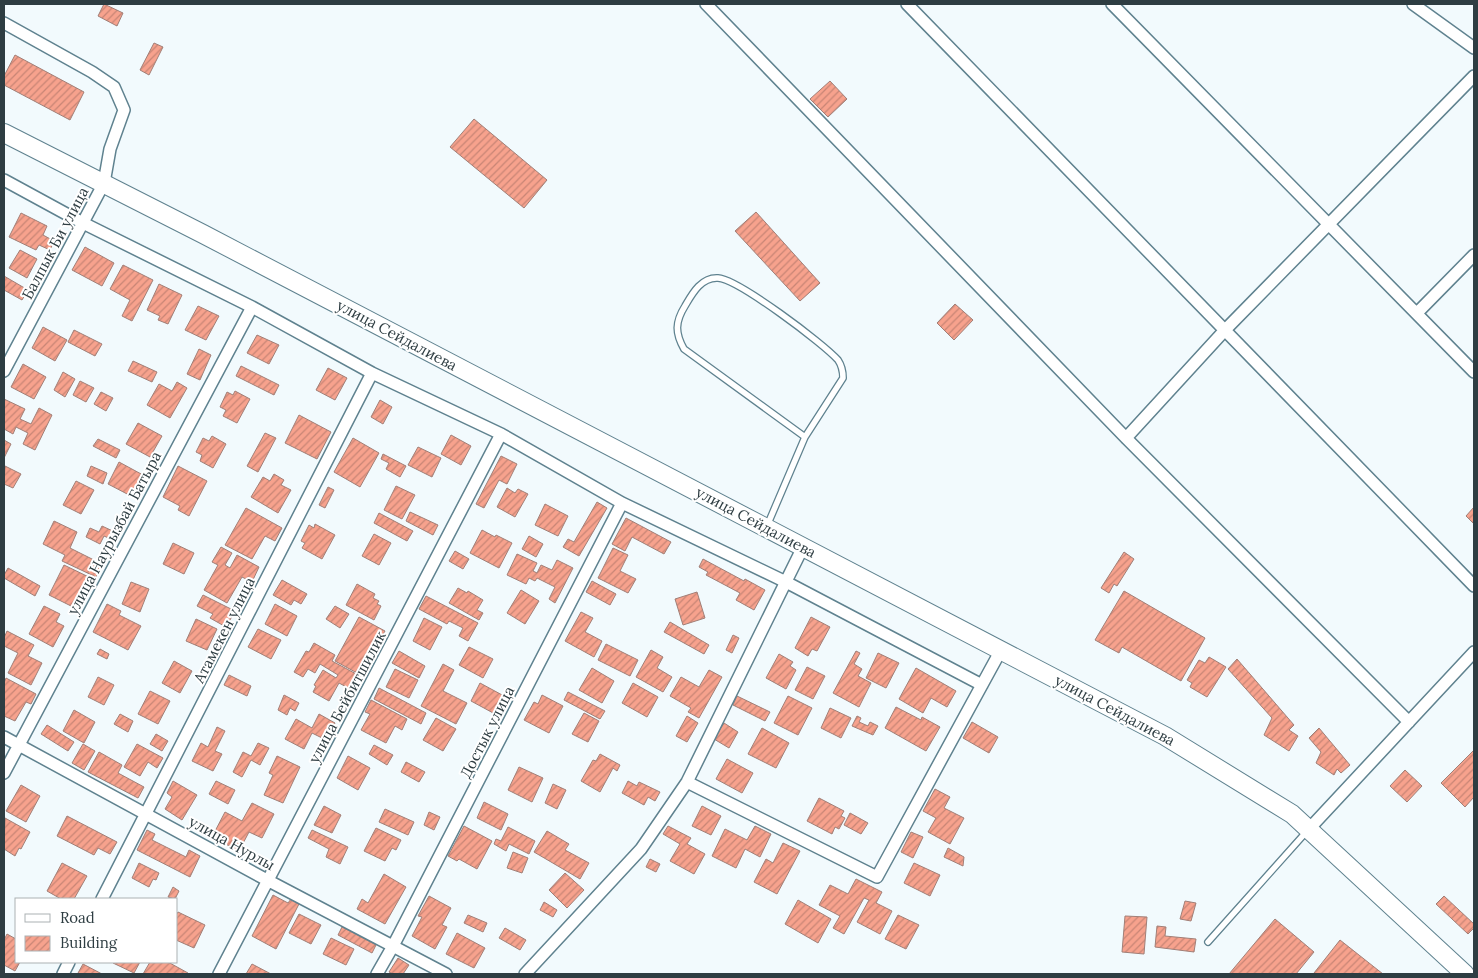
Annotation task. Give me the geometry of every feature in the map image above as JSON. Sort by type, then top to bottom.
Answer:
[{"type":"main road","name":"улица Сейдалиева","points":[[4,133],[104,183],[1165,736],[1292,814],[1465,974]]},
{"type":"street","points":[[706,4],[1126,438],[1409,722]]},
{"type":"street","points":[[907,4],[1474,586]]},
{"type":"street","points":[[1112,4],[1474,372]]},
{"type":"street","points":[[1413,4],[1474,48]]},
{"type":"street","name":"Балпык Би улица","points":[[4,23],[92,72],[114,87],[124,110],[110,149],[104,183],[4,371]]},
{"type":"street","points":[[1126,438],[1224,330],[1474,76]]},
{"type":"street","points":[[4,180],[83,223],[252,307],[372,373],[502,434],[622,504],[786,582],[982,685]]},
{"type":"street","points":[[1417,313],[1474,255]]},
{"type":"street","name":"улица Наурызбай Батыра","points":[[4,773],[252,307]]},
{"type":"street","name":"Атамекен улица","points":[[103,898],[372,373]]},
{"type":"street","name":"улица Бейбитшилик","points":[[219,974],[502,434]]},
{"type":"street","name":"Достык улица","points":[[377,974],[622,504]]},
{"type":"street","points":[[525,974],[640,850],[687,782],[803,547]]},
{"type":"street","points":[[687,782],[877,876],[1001,650]]},
{"type":"street","points":[[1309,830],[1474,652]]},
{"type":"street","name":"улица Нурлы","points":[[4,737],[267,880],[446,974]]},
{"type":"street","points":[[62,974],[68,963]]},
{"type":"lane","points":[[766,528],[805,437],[843,378],[843,370],[838,361],[823,346],[734,283],[718,278],[707,281],[696,288],[679,316],[676,328],[684,349],[805,437]]},
{"type":"lane","points":[[1208,942],[1309,830]]},
{"type":"building","points":[[104,4],[123,13],[117,26],[98,16]]},
{"type":"building","points":[[154,43],[163,47],[149,75],[140,70]]},
{"type":"building","points":[[15,55],[84,92],[70,120],[4,85],[4,76]]},
{"type":"building","points":[[830,81],[847,99],[828,117],[810,99]]},
{"type":"building","points":[[474,119],[547,180],[524,208],[450,147]]},
{"type":"building","points":[[756,212],[820,283],[800,301],[735,231]]},
{"type":"building","points":[[21,213],[47,226],[43,235],[54,241],[50,250],[39,245],[36,250],[9,237]]},
{"type":"building","points":[[85,247],[114,263],[102,286],[72,270]]},
{"type":"building","points":[[20,250],[37,259],[27,278],[9,268]]},
{"type":"building","points":[[123,265],[153,280],[132,321],[122,316],[130,300],[110,289]]},
{"type":"building","points":[[4,276],[28,290],[22,300],[4,290]]},
{"type":"building","points":[[159,284],[182,295],[168,324],[158,320],[160,316],[147,310]]},
{"type":"building","points":[[955,304],[973,320],[954,340],[937,323]]},
{"type":"building","points":[[198,306],[219,316],[206,340],[185,330]]},
{"type":"building","points":[[43,327],[67,340],[55,361],[32,348]]},
{"type":"building","points":[[74,330],[102,344],[95,356],[68,342]]},
{"type":"building","points":[[257,335],[279,345],[269,364],[247,353]]},
{"type":"building","points":[[199,349],[211,355],[200,380],[187,374]]},
{"type":"building","points":[[133,361],[157,372],[152,382],[128,371]]},
{"type":"building","points":[[23,364],[46,377],[34,399],[11,387]]},
{"type":"building","points":[[241,366],[279,385],[274,395],[236,376]]},
{"type":"building","points":[[328,368],[347,378],[335,400],[316,390]]},
{"type":"building","points":[[63,372],[75,379],[65,397],[54,390]]},
{"type":"building","points":[[80,381],[94,388],[86,402],[73,395]]},
{"type":"building","points":[[177,382],[187,388],[170,418],[147,405],[159,384],[172,391]]},
{"type":"building","points":[[235,391],[250,399],[237,423],[223,416],[226,410],[220,407],[227,392],[233,395]]},
{"type":"building","points":[[101,392],[113,398],[106,411],[94,404]]},
{"type":"building","points":[[4,399],[25,409],[20,419],[31,424],[39,408],[52,415],[35,450],[23,444],[28,433],[16,427],[13,434],[4,429]]},
{"type":"building","points":[[380,400],[392,407],[383,424],[371,417]]},
{"type":"building","points":[[299,415],[331,432],[317,459],[285,443]]},
{"type":"building","points":[[138,423],[162,436],[150,457],[126,444]]},
{"type":"building","points":[[265,433],[276,438],[258,472],[247,466]]},
{"type":"building","points":[[451,435],[471,446],[461,465],[441,454]]},
{"type":"building","points":[[212,436],[226,444],[213,468],[200,461],[202,455],[196,452],[203,438],[209,441]]},
{"type":"building","points":[[353,438],[379,453],[360,487],[334,472]]},
{"type":"building","points":[[98,439],[120,450],[116,458],[93,446]]},
{"type":"building","points":[[4,440],[11,444],[4,458]]},
{"type":"building","points":[[418,447],[441,458],[432,477],[408,465]]},
{"type":"building","points":[[383,454],[406,466],[400,477],[386,469],[389,463],[381,459]]},
{"type":"building","points":[[501,456],[517,464],[507,484],[499,480],[484,508],[476,504]]},
{"type":"building","points":[[119,462],[143,475],[131,496],[108,484]]},
{"type":"building","points":[[5,466],[21,474],[13,488],[4,484]]},
{"type":"building","points":[[91,466],[107,473],[103,484],[87,476]]},
{"type":"building","points":[[178,466],[207,481],[189,516],[178,510],[180,506],[163,497]]},
{"type":"building","points":[[274,474],[284,480],[281,485],[291,490],[278,513],[251,497],[263,477],[270,481]]},
{"type":"building","points":[[76,481],[94,490],[81,514],[63,505]]},
{"type":"building","points":[[396,486],[415,495],[402,519],[384,510]]},
{"type":"building","points":[[328,487],[334,490],[325,508],[319,505]]},
{"type":"building","points":[[507,488],[515,493],[518,489],[528,494],[515,517],[497,507]]},
{"type":"building","points":[[597,502],[607,508],[579,556],[563,547],[568,539],[574,542]]},
{"type":"building","points":[[545,504],[568,516],[558,536],[535,525]]},
{"type":"building","points":[[1474,507],[1474,524],[1466,516]]},
{"type":"building","points":[[246,508],[282,528],[275,541],[265,536],[252,559],[225,545]]},
{"type":"building","points":[[410,512],[438,525],[433,535],[406,521]]},
{"type":"building","points":[[379,513],[413,531],[407,541],[374,523]]},
{"type":"building","points":[[626,518],[671,542],[664,554],[632,537],[625,551],[612,544]]},
{"type":"building","points":[[54,521],[77,532],[70,548],[102,564],[96,577],[62,561],[65,555],[43,544]]},
{"type":"building","points":[[315,524],[335,535],[322,559],[302,548],[305,543],[301,541],[309,525],[314,528]]},
{"type":"building","points":[[102,526],[117,533],[113,540],[104,536],[100,544],[86,537],[90,528],[99,532]]},
{"type":"building","points":[[482,530],[512,543],[499,568],[470,553]]},
{"type":"building","points":[[374,534],[391,543],[379,565],[362,556]]},
{"type":"building","points":[[529,536],[543,544],[536,557],[522,549]]},
{"type":"building","points":[[173,543],[194,553],[184,574],[163,564]]},
{"type":"building","points":[[221,547],[232,553],[225,565],[230,568],[237,555],[259,567],[252,582],[242,577],[227,603],[204,590],[218,565],[212,562]]},
{"type":"building","points":[[613,548],[628,555],[620,571],[636,579],[628,593],[598,578]]},
{"type":"building","points":[[455,551],[469,559],[463,569],[449,561]]},
{"type":"building","points":[[1124,552],[1134,559],[1117,586],[1114,584],[1109,593],[1101,588]]},
{"type":"building","points":[[517,554],[537,563],[533,571],[537,573],[541,565],[552,570],[557,560],[573,568],[555,603],[549,599],[555,587],[537,578],[535,581],[529,578],[526,584],[507,575]]},
{"type":"building","points":[[703,559],[765,590],[754,610],[736,600],[740,593],[706,575],[708,572],[699,567]]},
{"type":"building","points":[[64,565],[95,580],[87,596],[80,593],[73,607],[49,595]]},
{"type":"building","points":[[8,568],[40,586],[35,596],[4,578]]},
{"type":"building","points":[[282,580],[307,594],[301,604],[294,600],[291,605],[273,595]]},
{"type":"building","points":[[592,581],[616,594],[610,605],[586,592]]},
{"type":"building","points":[[131,582],[149,589],[140,612],[122,604]]},
{"type":"building","points":[[357,584],[375,594],[373,598],[379,601],[377,604],[381,606],[374,620],[346,605]]},
{"type":"building","points":[[458,588],[467,593],[468,591],[483,600],[477,610],[483,613],[479,620],[449,603]]},
{"type":"building","points":[[521,590],[539,601],[525,624],[507,613]]},
{"type":"building","points":[[1124,591],[1205,638],[1181,681],[1122,647],[1119,653],[1095,640]]},
{"type":"building","points":[[697,592],[705,618],[683,625],[675,599]]},
{"type":"building","points":[[203,595],[235,611],[226,627],[210,618],[213,614],[197,606]]},
{"type":"building","points":[[426,596],[478,623],[468,641],[459,636],[463,628],[449,621],[447,624],[419,609]]},
{"type":"building","points":[[107,604],[121,611],[119,615],[141,626],[128,650],[93,632]]},
{"type":"building","points":[[275,604],[297,616],[287,636],[265,624]]},
{"type":"building","points":[[44,606],[60,614],[56,622],[64,626],[53,647],[29,634]]},
{"type":"building","points":[[335,606],[349,614],[340,628],[326,619]]},
{"type":"building","points":[[581,612],[593,618],[585,632],[602,641],[594,657],[565,641]]},
{"type":"building","points":[[359,617],[385,631],[373,652],[369,650],[357,673],[335,661]]},
{"type":"building","points":[[811,617],[830,627],[817,651],[812,649],[808,656],[795,648]]},
{"type":"building","points":[[424,618],[442,627],[430,650],[413,641]]},
{"type":"building","points":[[196,619],[217,629],[207,650],[186,641]]},
{"type":"building","points":[[670,622],[709,645],[704,654],[664,632]]},
{"type":"building","points":[[258,629],[281,640],[271,659],[248,647]]},
{"type":"building","points":[[7,631],[34,645],[28,656],[42,663],[31,685],[8,673],[18,653],[4,646],[4,638]]},
{"type":"building","points":[[733,635],[739,638],[732,653],[726,650]]},
{"type":"building","points":[[314,643],[335,655],[332,661],[360,676],[352,690],[339,683],[329,701],[313,692],[316,686],[314,685],[323,670],[336,678],[338,675],[320,664],[315,673],[308,669],[303,677],[294,672],[306,651],[309,652]]},
{"type":"building","points":[[606,644],[638,660],[630,676],[598,660]]},
{"type":"building","points":[[469,647],[493,659],[483,678],[459,665]]},
{"type":"building","points":[[100,649],[109,654],[107,659],[97,654]]},
{"type":"building","points":[[651,650],[663,657],[657,668],[672,677],[663,692],[636,677]]},
{"type":"building","points":[[399,651],[425,666],[419,678],[392,663]]},
{"type":"building","points":[[856,651],[860,653],[854,664],[862,669],[858,676],[871,683],[859,707],[833,693]]},
{"type":"building","points":[[878,653],[899,663],[886,688],[866,678]]},
{"type":"building","points":[[779,654],[793,662],[790,666],[796,670],[786,689],[766,678]]},
{"type":"building","points":[[1209,657],[1226,667],[1207,697],[1190,687],[1192,683],[1187,680],[1199,660],[1205,663]]},
{"type":"building","points":[[1237,659],[1294,725],[1289,730],[1298,736],[1289,751],[1264,735],[1272,718],[1228,669]]},
{"type":"building","points":[[174,661],[192,671],[180,693],[162,683]]},
{"type":"building","points":[[443,664],[454,670],[443,691],[467,703],[456,724],[421,706]]},
{"type":"building","points":[[807,667],[825,676],[813,699],[795,690]]},
{"type":"building","points":[[592,668],[614,681],[602,703],[579,690]]},
{"type":"building","points":[[916,668],[956,691],[947,707],[931,698],[923,713],[899,699]]},
{"type":"building","points":[[395,669],[418,680],[409,698],[386,687]]},
{"type":"building","points":[[709,670],[722,677],[699,718],[688,712],[691,708],[670,696],[681,677],[699,687]]},
{"type":"building","points":[[229,675],[251,686],[247,696],[224,685]]},
{"type":"building","points":[[98,677],[114,685],[104,705],[88,697]]},
{"type":"building","points":[[6,678],[36,694],[31,704],[26,702],[15,721],[4,716],[4,683]]},
{"type":"building","points":[[480,683],[504,696],[495,714],[471,701]]},
{"type":"building","points":[[633,683],[658,697],[647,717],[622,703]]},
{"type":"building","points":[[379,688],[426,713],[421,724],[374,699]]},
{"type":"building","points":[[150,691],[170,701],[158,724],[138,714]]},
{"type":"building","points":[[568,692],[605,711],[600,719],[564,700]]},
{"type":"building","points":[[284,695],[299,703],[295,711],[290,708],[287,715],[278,710]]},
{"type":"building","points":[[542,695],[563,706],[549,733],[524,720],[534,702],[538,704]]},
{"type":"building","points":[[737,696],[770,712],[765,721],[733,705]]},
{"type":"building","points":[[788,696],[812,708],[798,735],[774,723]]},
{"type":"building","points":[[371,700],[407,719],[402,730],[395,726],[386,743],[361,730],[370,714],[365,712]]},
{"type":"building","points":[[896,707],[921,720],[922,717],[940,727],[926,751],[885,728]]},
{"type":"building","points":[[830,708],[851,718],[841,738],[821,728]]},
{"type":"building","points":[[74,710],[95,722],[84,743],[63,731]]},
{"type":"building","points":[[584,713],[599,721],[588,742],[572,734]]},
{"type":"building","points":[[120,714],[133,721],[128,732],[114,724]]},
{"type":"building","points":[[319,714],[335,723],[326,740],[312,733],[304,749],[285,739],[296,719],[312,728]]},
{"type":"building","points":[[687,716],[698,723],[687,742],[676,736]]},
{"type":"building","points":[[857,716],[861,718],[859,722],[868,726],[870,722],[878,726],[873,735],[852,726]]},
{"type":"building","points":[[436,718],[456,729],[443,751],[423,740]]},
{"type":"building","points":[[972,722],[998,737],[989,753],[963,738]]},
{"type":"building","points":[[724,723],[738,732],[729,748],[714,739]]},
{"type":"building","points":[[47,725],[74,742],[68,751],[41,734]]},
{"type":"building","points":[[217,727],[225,731],[215,751],[222,754],[213,771],[192,761],[201,743],[208,747]]},
{"type":"building","points":[[762,728],[789,743],[776,768],[748,754]]},
{"type":"building","points":[[1319,728],[1350,765],[1341,773],[1337,769],[1334,775],[1316,763],[1321,752],[1309,738]]},
{"type":"building","points":[[156,734],[168,741],[162,751],[150,744]]},
{"type":"building","points":[[258,743],[269,748],[260,765],[251,760],[242,777],[233,772],[243,752],[251,756]]},
{"type":"building","points":[[83,744],[95,751],[84,770],[72,763]]},
{"type":"building","points":[[137,744],[163,758],[157,768],[148,762],[140,776],[124,767]]},
{"type":"building","points":[[374,745],[393,755],[387,765],[369,754]]},
{"type":"building","points":[[1474,750],[1474,797],[1465,807],[1441,783]]},
{"type":"building","points":[[99,752],[122,765],[118,773],[144,787],[138,798],[88,772]]},
{"type":"building","points":[[600,754],[620,765],[617,771],[613,768],[600,792],[581,781],[593,760],[596,761]]},
{"type":"building","points":[[277,756],[300,767],[283,803],[264,795],[273,775],[269,773]]},
{"type":"building","points":[[348,756],[370,768],[358,790],[337,778]]},
{"type":"building","points":[[727,759],[753,773],[742,793],[716,779]]},
{"type":"building","points":[[406,762],[425,772],[419,782],[401,772]]},
{"type":"building","points":[[519,767],[543,778],[532,802],[508,790]]},
{"type":"building","points":[[1405,770],[1422,786],[1407,802],[1390,786]]},
{"type":"building","points":[[173,781],[197,795],[182,820],[165,809],[172,797],[167,793]]},
{"type":"building","points":[[216,781],[235,790],[228,804],[209,794]]},
{"type":"building","points":[[628,781],[637,786],[639,782],[660,792],[655,801],[648,797],[644,805],[622,793]]},
{"type":"building","points":[[553,784],[566,790],[557,809],[545,803]]},
{"type":"building","points":[[21,785],[40,796],[26,822],[6,811]]},
{"type":"building","points":[[935,789],[950,797],[944,808],[964,818],[950,844],[928,832],[936,818],[923,811]]},
{"type":"building","points":[[819,798],[844,811],[841,816],[845,818],[839,829],[835,827],[832,834],[807,821]]},
{"type":"building","points":[[484,802],[508,814],[501,830],[477,818]]},
{"type":"building","points":[[252,803],[274,814],[262,838],[249,832],[239,851],[212,837],[225,812],[242,821]]},
{"type":"building","points":[[324,806],[341,815],[332,833],[314,825]]},
{"type":"building","points":[[702,806],[721,816],[711,835],[692,826]]},
{"type":"building","points":[[385,809],[414,822],[408,835],[379,822]]},
{"type":"building","points":[[429,812],[440,817],[434,830],[424,825]]},
{"type":"building","points":[[850,813],[868,823],[861,834],[844,825]]},
{"type":"building","points":[[67,816],[117,842],[110,854],[98,848],[94,855],[57,836]]},
{"type":"building","points":[[5,818],[30,832],[15,856],[4,849]]},
{"type":"building","points":[[464,826],[492,841],[477,869],[459,859],[457,861],[448,856]]},
{"type":"building","points":[[668,826],[691,838],[687,844],[705,854],[694,874],[670,861],[680,844],[663,834]]},
{"type":"building","points":[[755,826],[771,834],[760,857],[745,849],[736,868],[712,856],[725,829],[747,840]]},
{"type":"building","points":[[508,827],[535,841],[529,854],[509,844],[506,851],[494,844],[496,839],[501,841]]},
{"type":"building","points":[[376,828],[401,840],[396,850],[392,848],[385,861],[364,851]]},
{"type":"building","points":[[147,830],[155,834],[152,840],[186,857],[189,850],[200,856],[190,877],[137,850]]},
{"type":"building","points":[[312,830],[348,847],[340,864],[326,857],[329,849],[308,838]]},
{"type":"building","points":[[547,831],[569,844],[565,850],[589,863],[580,879],[534,852]]},
{"type":"building","points":[[911,832],[923,837],[913,858],[901,852]]},
{"type":"building","points":[[783,843],[800,851],[777,894],[754,882],[766,859],[773,863]]},
{"type":"building","points":[[948,848],[964,857],[963,866],[944,857]]},
{"type":"building","points":[[513,852],[528,858],[522,873],[507,868]]},
{"type":"building","points":[[650,859],[660,864],[656,872],[646,867]]},
{"type":"building","points":[[62,863],[87,876],[75,898],[59,898],[47,891]]},
{"type":"building","points":[[139,863],[159,873],[156,880],[153,879],[149,887],[132,878]]},
{"type":"building","points":[[914,863],[940,875],[930,896],[904,883]]},
{"type":"building","points":[[565,873],[584,890],[567,908],[549,890]]},
{"type":"building","points":[[384,874],[406,887],[385,924],[357,909],[362,899],[368,903]]},
{"type":"building","points":[[856,879],[882,892],[876,903],[892,911],[880,934],[857,922],[869,900],[864,898],[844,934],[833,928],[840,916],[819,905],[830,885],[848,894]]},
{"type":"building","points":[[173,887],[179,891],[176,898],[168,897]]},
{"type":"building","points":[[273,895],[288,903],[291,899],[299,904],[276,949],[252,936]]},
{"type":"building","points":[[429,896],[451,908],[442,925],[447,927],[435,949],[412,936],[422,917],[418,916]]},
{"type":"building","points":[[1444,896],[1474,924],[1474,928],[1468,934],[1436,904]]},
{"type":"building","points":[[798,900],[831,919],[818,943],[785,924]]},
{"type":"building","points":[[1185,901],[1196,903],[1191,921],[1180,919]]},
{"type":"building","points":[[544,902],[557,910],[553,917],[540,910]]},
{"type":"building","points":[[178,912],[205,925],[194,948],[178,941]]},
{"type":"building","points":[[299,914],[321,925],[311,944],[289,933]]},
{"type":"building","points":[[468,915],[487,923],[483,932],[464,923]]},
{"type":"building","points":[[898,915],[919,925],[906,949],[885,939]]},
{"type":"building","points":[[1125,916],[1147,917],[1144,954],[1122,952]]},
{"type":"building","points":[[1275,919],[1314,952],[1296,974],[1229,974]]},
{"type":"building","points":[[1157,926],[1166,927],[1165,936],[1196,939],[1194,952],[1155,947]]},
{"type":"building","points":[[342,927],[376,945],[372,953],[338,935]]},
{"type":"building","points":[[505,928],[526,940],[520,950],[499,938]]},
{"type":"building","points":[[457,933],[485,948],[474,968],[446,954]]},
{"type":"building","points":[[7,934],[15,938],[15,963],[19,963],[15,971],[4,965],[4,940]]},
{"type":"building","points":[[331,938],[354,949],[346,965],[323,954]]},
{"type":"building","points":[[1340,940],[1383,974],[1314,973]]},
{"type":"building","points":[[398,958],[409,965],[403,974],[393,974],[389,972]]},
{"type":"building","points":[[113,963],[139,963],[134,973]]},
{"type":"building","points":[[149,963],[170,963],[188,973],[187,974],[143,974]]},
{"type":"building","points":[[83,964],[102,974],[78,973]]},
{"type":"building","points":[[252,964],[271,974],[246,974]]}]
